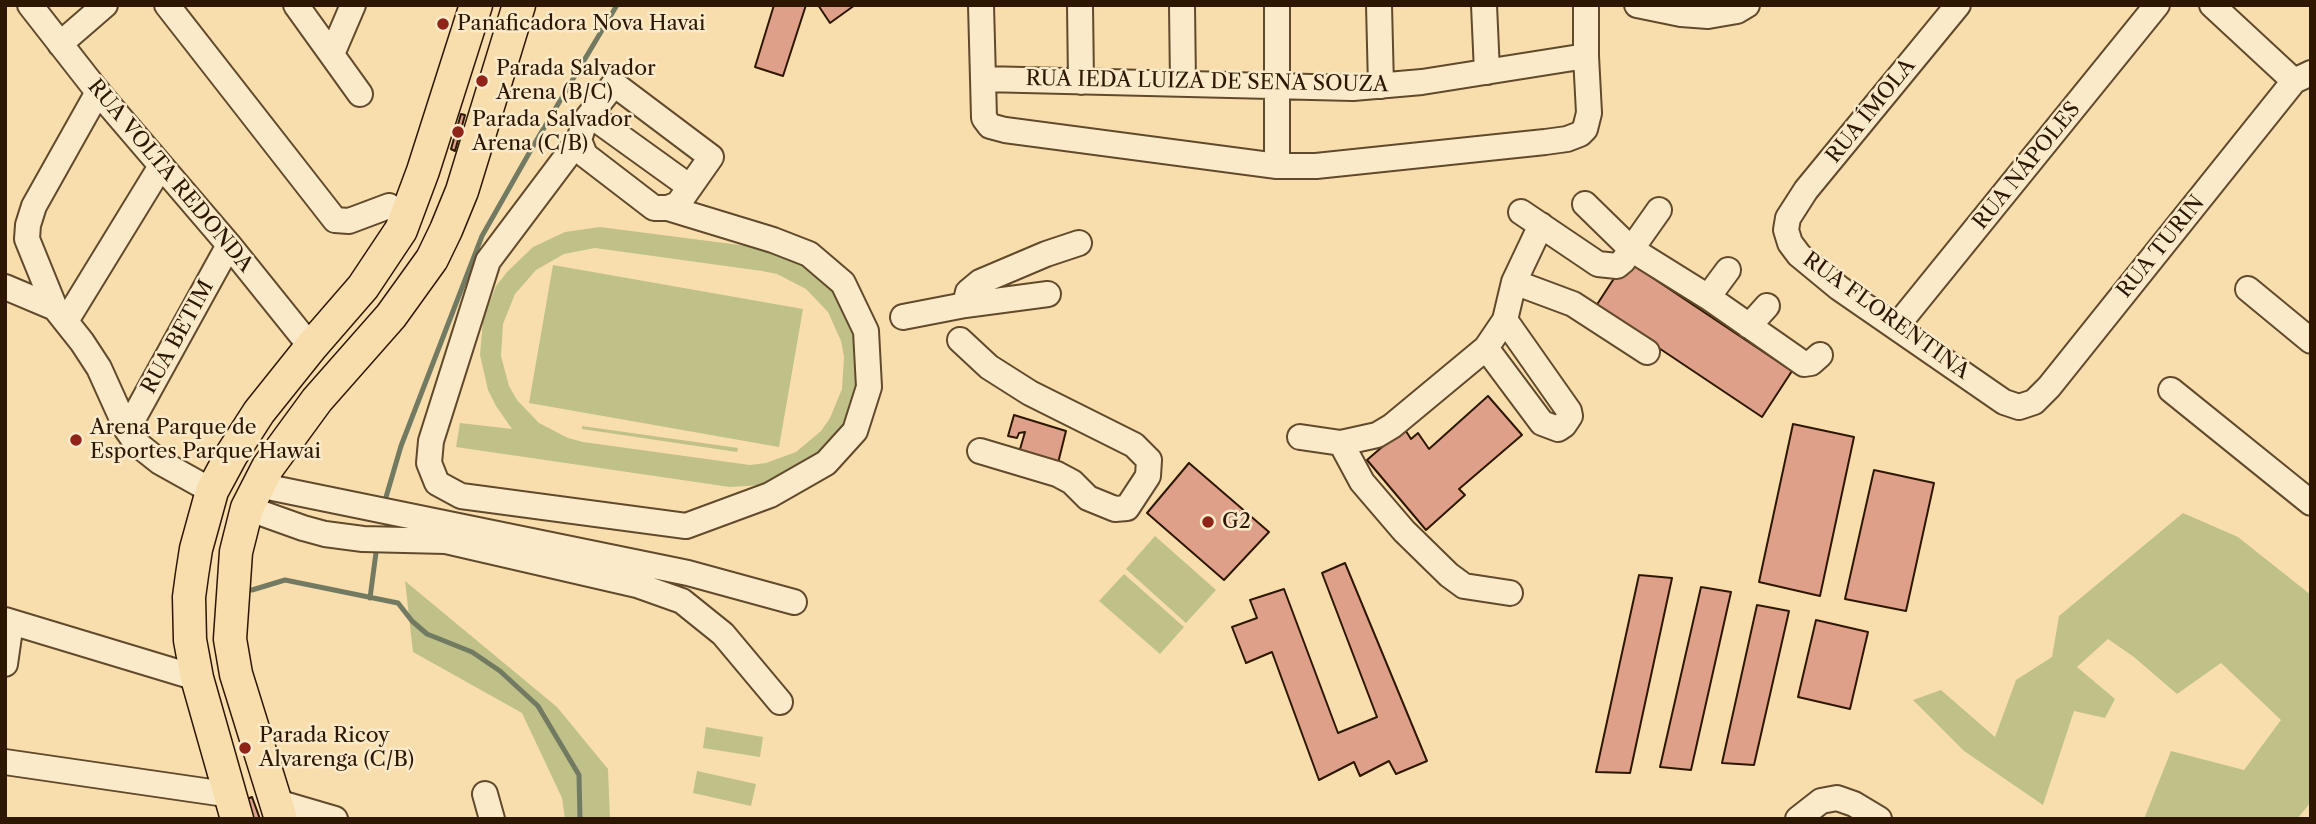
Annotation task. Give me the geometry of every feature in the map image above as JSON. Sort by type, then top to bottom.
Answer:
[{"type":"main road","points":[[234,807],[197,678],[190,640],[189,597],[196,549],[212,491],[259,412],[363,287],[401,230],[423,171],[476,5]]},
{"type":"main road","points":[[279,810],[244,704],[230,639],[236,552],[253,496],[317,400],[391,316],[432,259],[462,191],[514,9]]},
{"type":"street","name":"RUA VOLTA REDONDA","points":[[30,5],[98,92],[229,244],[311,347]]},
{"type":"street","points":[[60,44],[105,5]]},
{"type":"street","points":[[167,5],[335,220],[349,221],[389,205]]},
{"type":"street","points":[[296,5],[360,94]]},
{"type":"street","points":[[332,54],[353,5]]},
{"type":"street","points":[[981,5],[984,118],[990,126],[1277,166],[1316,166],[1567,139],[1580,134],[1585,128],[1589,113],[1586,5]]},
{"type":"street","points":[[1080,5],[1081,82]]},
{"type":"street","points":[[1182,5],[1183,84]]},
{"type":"street","points":[[1277,5],[1277,166]]},
{"type":"street","points":[[1379,5],[1381,86]]},
{"type":"street","points":[[1484,5],[1487,72]]},
{"type":"street","points":[[1637,5],[1708,16],[1737,11],[1747,5]]},
{"type":"street","name":"RUA ÍMOLA","points":[[1788,218],[1806,190],[1958,5]]},
{"type":"street","name":"RUA NÁPOLES","points":[[1896,327],[2157,5]]},
{"type":"street","points":[[2212,5],[2302,77]]},
{"type":"street","name":"RUA IEDA LUIZA DE SENA SOUZA","points":[[983,79],[1276,87],[1381,86],[1586,56]]},
{"type":"street","name":"RUA TURIN","points":[[2004,402],[2019,407],[2034,402],[2049,387],[2302,77]]},
{"type":"street","points":[[579,141],[585,155],[654,208],[668,208],[774,240],[809,254],[843,283],[866,331],[869,387],[855,431],[826,463],[770,495],[686,526],[461,496],[437,483],[429,463],[431,441],[488,261],[579,141],[585,121],[614,84],[711,157],[678,204],[668,208]]},
{"type":"street","points":[[98,92],[34,206],[27,239],[61,314],[99,368],[127,430],[146,453],[212,491]]},
{"type":"street","points":[[590,115],[690,187]]},
{"type":"street","points":[[61,314],[161,166]]},
{"type":"street","points":[[1585,204],[1631,249],[1804,364],[1811,363],[1821,355]]},
{"type":"street","points":[[1300,437],[1341,443],[1377,435],[1392,426],[1486,348],[1505,320],[1531,219],[1598,264],[1617,265],[1659,210]]},
{"type":"street","name":"RUA FLORENTINA","points":[[1788,218],[1786,230],[1790,243],[1799,255],[1839,288],[2004,402]]},
{"type":"street","points":[[965,305],[968,292],[981,282],[1079,243]]},
{"type":"street","name":"RUA BETIM","points":[[127,430],[229,244]]},
{"type":"street","points":[[1707,297],[1728,270]]},
{"type":"street","points":[[1514,282],[1573,304],[1647,352]]},
{"type":"street","points":[[5,287],[61,314]]},
{"type":"street","points":[[2248,289],[2311,341]]},
{"type":"street","points":[[866,331],[899,314],[1048,294]]},
{"type":"street","points":[[1749,326],[1767,306]]},
{"type":"street","points":[[1486,348],[1542,423],[1558,429],[1564,425],[1570,416],[1569,411],[1505,320]]},
{"type":"street","points":[[960,340],[989,367],[1030,393],[1135,445],[1149,460],[1148,476],[1128,508],[1115,509],[1088,498],[1072,482],[1057,474],[980,451]]},
{"type":"street","points":[[2171,390],[2311,503]]},
{"type":"street","points":[[1341,443],[1362,482],[1383,508],[1449,575],[1464,586],[1510,593]]},
{"type":"street","points":[[253,496],[366,508],[688,573],[794,602]]},
{"type":"street","points":[[253,496],[303,528],[363,539],[446,541],[637,585],[682,601],[723,634],[780,702]]},
{"type":"street","points":[[5,664],[8,621],[197,678]]},
{"type":"street","points":[[5,762],[234,807]]},
{"type":"street","points":[[485,794],[492,819]]},
{"type":"street","points":[[1798,819],[1821,801],[1837,798],[1854,804],[1879,819]]},
{"type":"street","points":[[279,810],[335,819]]},
{"type":"green space","points":[[600,227],[763,248],[797,259],[838,293],[861,341],[855,411],[825,455],[762,485],[730,487],[456,447],[460,423],[512,429],[488,390],[480,355],[483,320],[496,286],[507,272],[533,247],[565,232]],"holes":[[[595,248],[777,274],[806,289],[828,312],[841,341],[844,357],[842,389],[830,418],[821,431],[796,452],[766,463],[750,465],[583,442],[568,438],[539,423],[517,400],[509,386],[501,356],[503,324],[515,294],[536,270],[564,254]]]},
{"type":"green space","points":[[553,265],[803,309],[779,447],[529,403]]},
{"type":"green space","points":[[582,426],[738,448],[737,452],[582,429]]},
{"type":"green space","points":[[2183,513],[2238,537],[2311,595],[2311,802],[2297,819],[2144,819],[2171,751],[2244,770],[2281,720],[2221,663],[2177,694],[2134,657],[2108,639],[2077,667],[2115,699],[2105,718],[2074,711],[2043,805],[1964,751],[1913,700],[1941,690],[1995,737],[2016,680],[2052,657],[2059,616]]},
{"type":"green space","points":[[1155,536],[1216,590],[1186,623],[1126,569]]},
{"type":"green space","points":[[1124,574],[1184,627],[1160,654],[1099,601]]},
{"type":"green space","points":[[405,581],[557,707],[608,769],[610,819],[565,819],[562,798],[522,713],[413,652]]},
{"type":"green space","points":[[706,727],[763,737],[760,757],[703,748]]},
{"type":"green space","points":[[697,771],[756,784],[751,806],[693,793]]},
{"type":"building","points":[[774,5],[806,5],[783,76],[755,67]]},
{"type":"building","points":[[818,5],[855,5],[830,23]]},
{"type":"building","name":"Parada Salvador Arena (C/B)","points":[[461,114],[465,115],[455,151],[451,149]]},
{"type":"building","points":[[1626,260],[1792,371],[1762,417],[1596,306]]},
{"type":"building","points":[[1488,396],[1522,435],[1459,489],[1465,495],[1426,530],[1367,460],[1404,428],[1411,439],[1418,433],[1429,449]]},
{"type":"building","points":[[1014,415],[1066,431],[1057,467],[1018,456],[1025,432],[1019,433],[1017,438],[1008,436]]},
{"type":"building","points":[[1793,424],[1854,437],[1820,596],[1759,582]]},
{"type":"building","name":"G2","points":[[1189,463],[1269,532],[1224,580],[1147,513]]},
{"type":"building","points":[[1874,470],[1934,483],[1906,611],[1845,599]]},
{"type":"building","points":[[1345,563],[1427,761],[1396,774],[1389,761],[1360,776],[1354,762],[1319,780],[1272,652],[1246,663],[1232,627],[1257,618],[1250,600],[1284,589],[1338,733],[1377,717],[1322,573]]},
{"type":"building","points":[[1639,575],[1672,578],[1630,773],[1596,772]]},
{"type":"building","points":[[1701,587],[1731,592],[1691,770],[1660,767]]},
{"type":"building","points":[[1757,605],[1789,611],[1754,765],[1722,763]]},
{"type":"building","points":[[1816,620],[1868,632],[1850,709],[1798,697]]},
{"type":"building","points":[[252,797],[260,819],[254,819],[247,799]]},
{"type":"waterway","points":[[384,504],[401,446],[482,236],[617,5]]},
{"type":"waterway","points":[[370,598],[377,545]]},
{"type":"waterway","points":[[252,590],[285,580],[398,603],[427,634],[472,652],[500,671],[538,706],[579,775],[580,819]]},
{"type":"place","name":"Panaficadora Nova Havai","points":[[443,24]]},
{"type":"place","name":"Parada Salvador Arena (B/C)","points":[[482,81]]},
{"type":"place","name":"Parada Salvador Arena (C/B)","points":[[458,132]]},
{"type":"place","name":"Arena Parque de Esportes Parque Hawai","points":[[76,440]]},
{"type":"place","name":"G2","points":[[1208,522]]},
{"type":"place","name":"Parada Ricoy Alvarenga (C/B)","points":[[245,748]]}]
